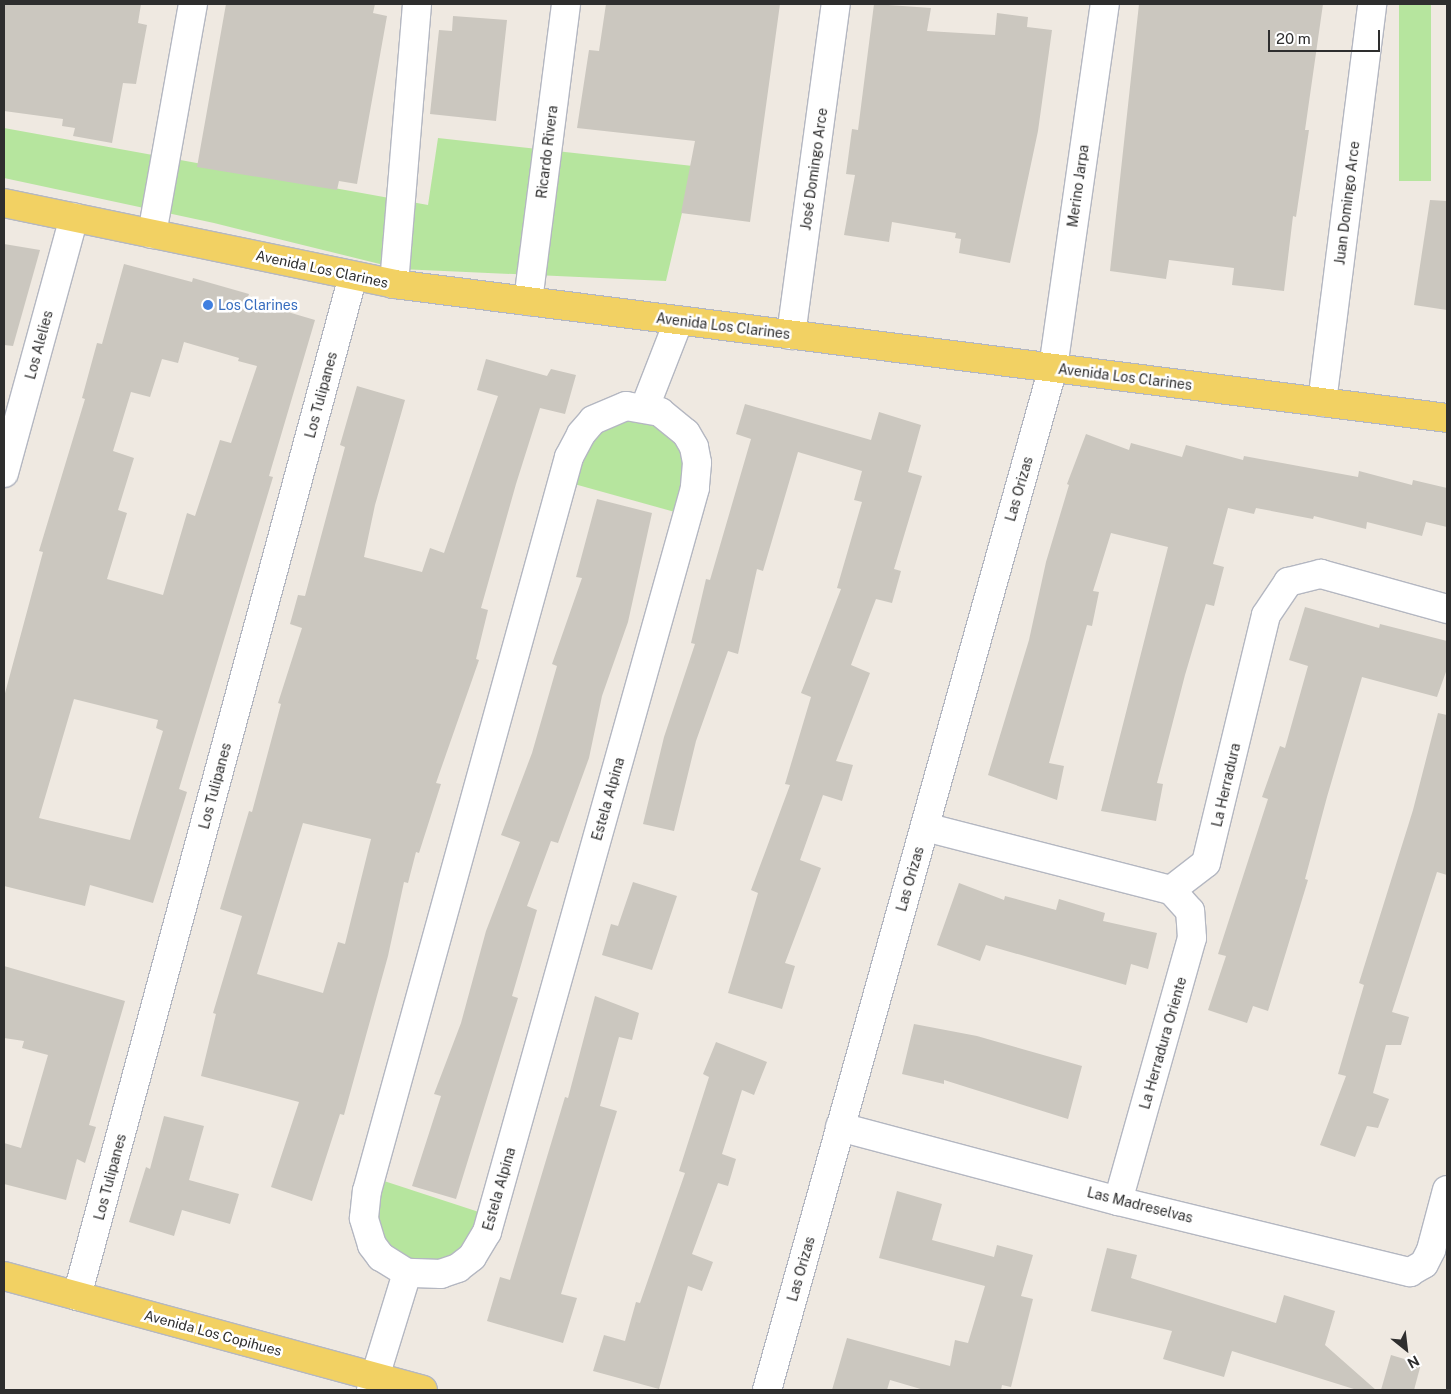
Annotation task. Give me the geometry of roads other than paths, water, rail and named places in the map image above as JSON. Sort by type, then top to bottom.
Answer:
[{"type":"main road","name":"Avenida Los Clarines","points":[[4,203],[394,284],[1447,418]]},
{"type":"main road","name":"Avenida Los Copihues","points":[[4,1276],[78,1296],[373,1384],[423,1390]]},
{"type":"street","points":[[152,234],[193,4]]},
{"type":"street","points":[[394,284],[417,4]]},
{"type":"street","name":"Ricardo Rivera","points":[[528,301],[566,4]]},
{"type":"street","name":"José Domingo Arce","points":[[792,335],[836,4]]},
{"type":"street","name":"Merino Jarpa","points":[[1053,368],[1105,4]]},
{"type":"street","name":"Juan Domingo Arce","points":[[1322,402],[1372,4]]},
{"type":"street","name":"Los Alelies","points":[[4,473],[74,217]]},
{"type":"street","name":"Los Tulipanes","points":[[78,1296],[353,276]]},
{"type":"street","points":[[645,407],[679,320]]},
{"type":"street","name":"Las Orizas","points":[[767,1390],[1053,368]]},
{"type":"street","name":"Estela Alpina","points":[[626,406],[645,407],[674,420],[686,433],[694,447],[697,463],[695,488],[487,1232],[472,1258],[458,1268],[441,1274],[407,1273],[381,1257],[372,1246],[364,1218],[364,1204],[558,495],[569,457],[581,434],[593,420],[626,406]]},
{"type":"street","name":"La Herradura","points":[[1171,890],[1206,863],[1266,615],[1288,582],[1321,574],[1447,610]]},
{"type":"street","points":[[925,827],[1171,890]]},
{"type":"street","name":"La Herradura Oriente","points":[[1118,1200],[1192,938],[1190,910],[1171,890]]},
{"type":"street","name":"Las Madreselvas","points":[[840,1127],[1118,1200],[1410,1272],[1424,1264],[1431,1250],[1447,1190]]},
{"type":"street","points":[[373,1384],[407,1273]]},
{"type":"place","name":"Los Clarines","points":[[208,305]]}]
